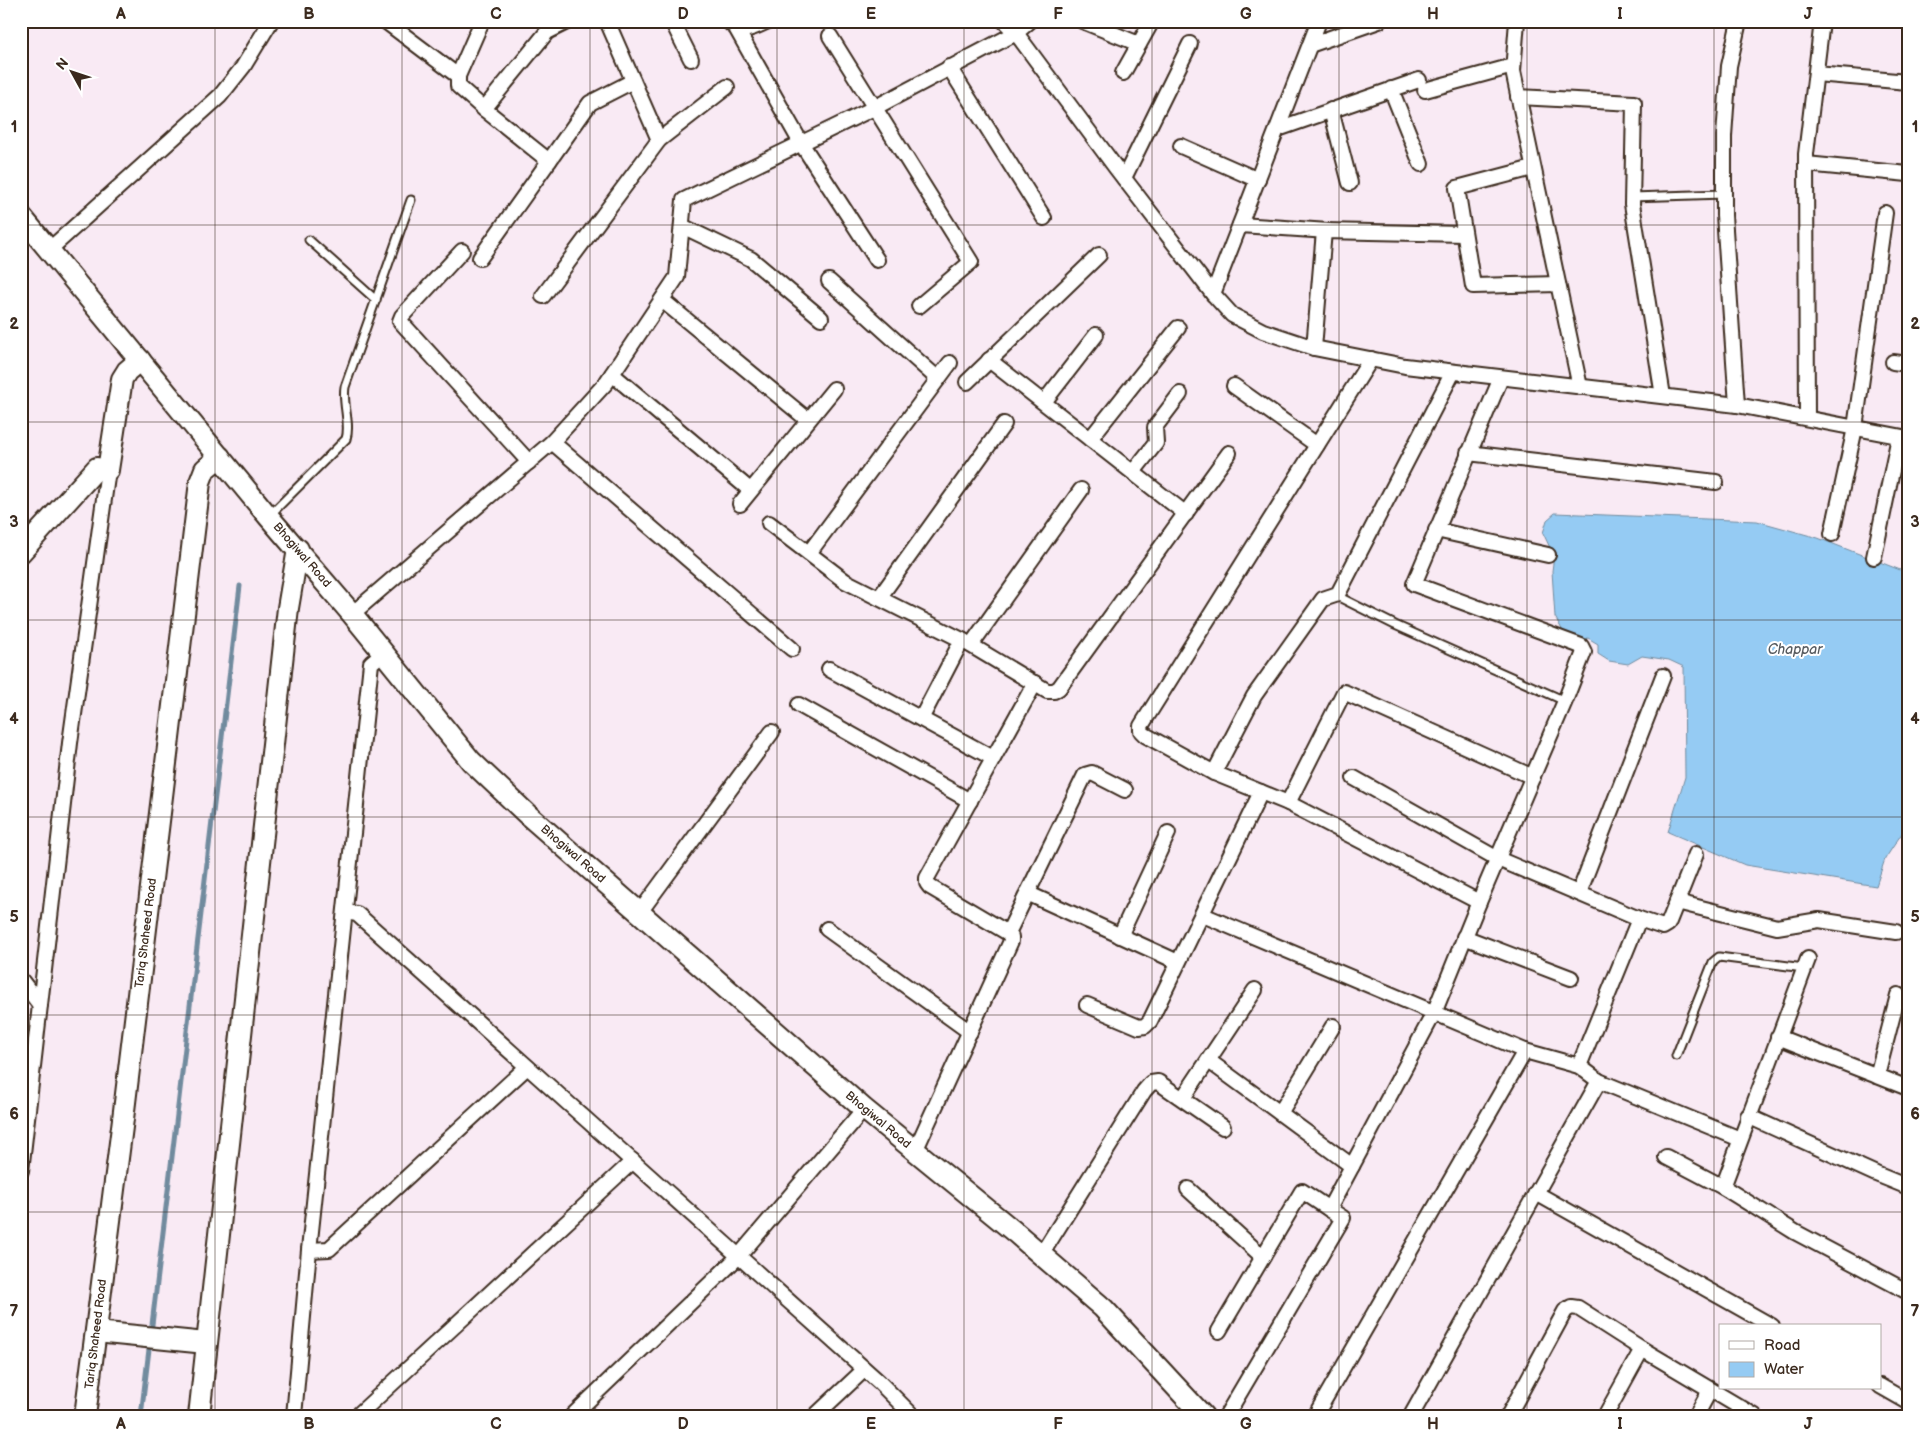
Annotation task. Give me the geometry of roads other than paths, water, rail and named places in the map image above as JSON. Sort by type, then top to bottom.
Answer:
[{"type":"main road","name":"Bhogiwal Road","points":[[21,216],[268,516],[352,614],[471,761],[528,815],[864,1109],[1103,1308],[1203,1416]]},
{"type":"main road","points":[[21,552],[97,468],[108,470],[122,379],[127,371],[140,360]]},
{"type":"main road","name":"Tariq Shaheed Road","points":[[85,1416],[200,482],[205,469],[220,457]]},
{"type":"main road","points":[[199,1416],[288,608],[298,549]]},
{"type":"main road","points":[[96,1332],[206,1343]]},
{"type":"street","points":[[50,250],[220,96],[243,67],[270,21]]},
{"type":"street","points":[[385,21],[458,76]]},
{"type":"street","points":[[482,21],[458,76],[458,86],[549,161]]},
{"type":"street","points":[[484,109],[547,32],[569,21]]},
{"type":"street","points":[[607,21],[659,140]]},
{"type":"street","points":[[672,21],[691,59]]},
{"type":"street","points":[[732,25],[740,30],[749,30],[768,21]]},
{"type":"street","points":[[1004,21],[1016,33],[1124,178],[1232,316],[1263,331],[1314,348],[1405,366],[1737,404],[1904,437],[1874,557]]},
{"type":"street","points":[[352,614],[552,442],[606,383],[677,277],[684,200],[874,108],[1016,33],[1030,21]]},
{"type":"street","points":[[1082,21],[1139,44]]},
{"type":"street","points":[[1123,73],[1152,21]]},
{"type":"street","points":[[1213,294],[1319,21]]},
{"type":"street","points":[[1310,45],[1379,21]]},
{"type":"street","points":[[1517,21],[1513,66],[1518,97],[1580,387]]},
{"type":"street","points":[[1737,404],[1725,232],[1724,136],[1729,66],[1739,21]]},
{"type":"street","points":[[1807,418],[1806,164],[1822,21]]},
{"type":"street","points":[[732,25],[801,142],[878,260]]},
{"type":"street","points":[[830,36],[971,262],[919,306]]},
{"type":"street","points":[[1124,178],[1190,44]]},
{"type":"street","points":[[1278,128],[1391,89],[1422,85],[1513,66]]},
{"type":"street","points":[[949,67],[1044,218]]},
{"type":"street","points":[[1816,74],[1908,82]]},
{"type":"street","points":[[480,258],[590,103],[633,81]]},
{"type":"street","points":[[543,296],[659,140],[727,87]]},
{"type":"street","points":[[1391,89],[1421,164]]},
{"type":"street","points":[[1518,97],[1634,103],[1632,197],[1663,396]]},
{"type":"street","points":[[1330,110],[1350,183]]},
{"type":"street","points":[[1181,146],[1258,180]]},
{"type":"street","points":[[1806,164],[1908,174]]},
{"type":"street","points":[[1533,168],[1457,188],[1473,286],[1558,284]]},
{"type":"street","points":[[1832,534],[1855,428],[1885,213]]},
{"type":"street","points":[[1240,225],[1328,231],[1464,234]]},
{"type":"street","points":[[682,226],[750,259],[821,318]]},
{"type":"street","points":[[1314,348],[1324,231],[1328,231]]},
{"type":"street","points":[[462,252],[402,316],[400,321],[529,462]]},
{"type":"street","points":[[967,382],[1099,255]]},
{"type":"street","points":[[829,281],[938,378]]},
{"type":"street","points":[[662,300],[808,420]]},
{"type":"street","points":[[1090,439],[1178,328]]},
{"type":"street","points":[[1044,402],[1096,335]]},
{"type":"street","points":[[1371,359],[1141,726],[1141,731],[1214,773],[1288,803],[1479,902]]},
{"type":"street","points":[[989,360],[1186,514]]},
{"type":"street","points":[[1893,362],[1908,364]]},
{"type":"street","points":[[809,553],[950,363]]},
{"type":"street","points":[[1214,773],[1254,696],[1323,599],[1337,596],[1453,372]]},
{"type":"street","points":[[612,374],[750,490]]},
{"type":"street","points":[[1329,1208],[1434,1013],[1464,937],[1566,701],[1584,652],[1581,646],[1414,584],[1501,378]]},
{"type":"street","points":[[1234,386],[1317,446]]},
{"type":"street","points":[[740,504],[834,389]]},
{"type":"street","points":[[1133,472],[1156,443],[1155,426],[1180,394]]},
{"type":"street","points":[[879,598],[1004,424]]},
{"type":"street","points":[[552,442],[792,650]]},
{"type":"street","points":[[769,523],[845,581],[966,642],[1047,691],[1054,691],[1059,688],[1229,453]]},
{"type":"street","points":[[1468,453],[1716,482]]},
{"type":"street","points":[[21,1170],[70,743],[108,470]]},
{"type":"street","points":[[921,719],[966,642],[1081,490]]},
{"type":"street","points":[[1436,530],[1548,555]]},
{"type":"street","points":[[294,1416],[309,1250],[372,663],[383,652]]},
{"type":"street","points":[[829,669],[993,758]]},
{"type":"street","points":[[1579,893],[1663,676]]},
{"type":"street","points":[[915,1150],[1011,941],[1008,933],[930,886],[927,883],[927,878],[1034,683]]},
{"type":"street","points":[[1288,803],[1344,692],[1533,778]]},
{"type":"street","points":[[799,705],[970,801]]},
{"type":"street","points":[[640,912],[772,732]]},
{"type":"street","points":[[1008,933],[1085,775],[1092,773],[1125,790]]},
{"type":"street","points":[[1354,778],[1498,860],[1639,919],[1664,927],[1677,902],[1696,854]]},
{"type":"street","points":[[1087,1005],[1139,1027],[1145,1026],[1150,1021],[1262,792]]},
{"type":"street","points":[[1120,936],[1168,833]]},
{"type":"street","points":[[1027,893],[1178,962]]},
{"type":"street","points":[[1677,902],[1777,927],[1819,920],[1896,932]]},
{"type":"street","points":[[346,912],[357,914],[633,1161],[913,1416]]},
{"type":"street","points":[[1203,915],[1525,1051],[1579,1066],[1598,1081],[1740,1139]]},
{"type":"street","points":[[1579,1066],[1639,919]]},
{"type":"street","points":[[826,929],[970,1032]]},
{"type":"street","points":[[1464,937],[1571,978]]},
{"type":"street","points":[[1723,1187],[1806,963]]},
{"type":"street","points":[[21,980],[40,1005]]},
{"type":"street","points":[[1183,1098],[1255,990]]},
{"type":"street","points":[[1877,1076],[1898,995]]},
{"type":"street","points":[[1280,1113],[1333,1026]]},
{"type":"street","points":[[1778,1036],[1908,1088]]},
{"type":"street","points":[[1316,1416],[1525,1051]]},
{"type":"street","points":[[1209,1061],[1352,1166]]},
{"type":"street","points":[[309,1250],[329,1249],[527,1067]]},
{"type":"street","points":[[1411,1416],[1598,1081]]},
{"type":"street","points":[[1041,1255],[1144,1091],[1152,1083],[1158,1082],[1224,1127]]},
{"type":"street","points":[[572,1416],[738,1256],[864,1109]]},
{"type":"street","points":[[1748,1116],[1908,1187]]},
{"type":"street","points":[[1666,1157],[1723,1187],[1795,1232],[1908,1292]]},
{"type":"street","points":[[358,1416],[633,1161]]},
{"type":"street","points":[[1188,1189],[1263,1257]]},
{"type":"street","points":[[1219,1331],[1302,1191],[1343,1218],[1226,1416]]},
{"type":"street","points":[[1536,1193],[1768,1324]]},
{"type":"street","points":[[1508,1416],[1565,1311],[1571,1307],[1578,1308],[1642,1349],[1755,1416]]},
{"type":"street","points":[[1605,1416],[1642,1349]]},
{"type":"street","points":[[815,1416],[864,1370]]},
{"type":"street","points":[[1882,1387],[1908,1402]]},
{"type":"street","points":[[1696,1416],[1710,1390]]},
{"type":"lane","points":[[1632,197],[1724,194]]},
{"type":"lane","points":[[268,516],[346,438],[348,432],[343,396],[344,387],[411,200]]},
{"type":"lane","points":[[309,240],[376,300]]},
{"type":"lane","points":[[1337,596],[1394,625],[1566,701]]},
{"type":"lane","points":[[1676,1056],[1712,962],[1716,959],[1806,963]]},
{"type":"water","name":"Chappar","points":[[1555,513],[1757,521],[1818,538],[1908,573],[1908,824],[1885,859],[1876,886],[1745,865],[1668,832],[1685,777],[1684,667],[1669,660],[1642,656],[1628,664],[1609,661],[1598,654],[1598,644],[1588,638],[1582,640],[1564,633],[1555,617],[1552,571],[1554,556],[1543,533],[1547,520]]},
{"type":"waterway","points":[[151,1333],[240,586]]},
{"type":"waterway","points":[[141,1416],[150,1341]]}]
